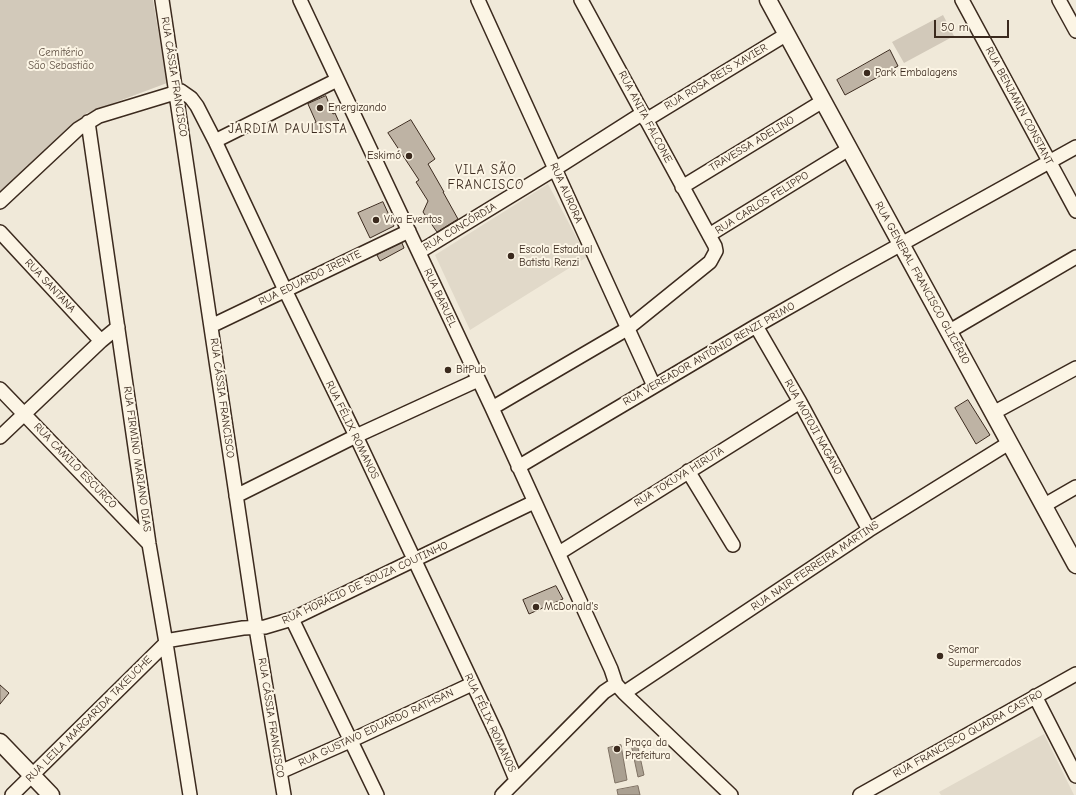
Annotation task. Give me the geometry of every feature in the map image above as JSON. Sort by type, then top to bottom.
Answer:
[{"type":"main road","name":"RUA GENERAL FRANCISCO GLICÉRIO","points":[[768,0],[1076,565]]},
{"type":"main road","points":[[0,742],[52,795]]},
{"type":"street","name":"RUA CÁSSIA FRANCISCO","points":[[162,0],[256,628],[284,795]]},
{"type":"street","name":"RUA BARUEL","points":[[300,0],[492,408],[620,689]]},
{"type":"street","name":"RUA ANITA FALCONE","points":[[581,0],[709,235]]},
{"type":"street","name":"RUA BENJAMIN CONSTANT","points":[[962,0],[1076,211]]},
{"type":"street","points":[[1059,0],[1076,31]]},
{"type":"street","name":"RUA AURORA","points":[[483,2],[555,169],[654,386]]},
{"type":"street","name":"RUA ROSA REIS XAVIER","points":[[644,116],[787,34]]},
{"type":"street","points":[[215,141],[337,80]]},
{"type":"street","name":"RUA FÉLIX ROMANOS","points":[[176,92],[181,91],[191,98],[197,106],[215,141],[356,436],[516,780]]},
{"type":"street","points":[[0,202],[78,128],[99,116],[176,92]]},
{"type":"street","name":"TRAVESSA ADELINO","points":[[682,186],[823,101]]},
{"type":"street","name":"RUA CONCÓRDIA","points":[[419,252],[644,116]]},
{"type":"street","name":"RUA FIRMINO MARIANO DIAS","points":[[88,122],[149,544],[190,795]]},
{"type":"street","name":"RUA VEREADOR ANTÔNIO RENZI PRIMO","points":[[518,467],[756,326],[1076,148]]},
{"type":"street","name":"RUA CARLOS FELIPPO","points":[[627,329],[710,262],[716,251],[709,235],[849,149]]},
{"type":"street","name":"RUA EDUARDO IRENTE","points":[[211,326],[409,231]]},
{"type":"street","name":"RUA SANTANA","points":[[0,232],[101,341]]},
{"type":"street","points":[[948,332],[1076,257]]},
{"type":"street","name":"RUA MOTOJI NAGANO","points":[[756,326],[800,402],[869,530]]},
{"type":"street","points":[[0,437],[101,341],[118,327]]},
{"type":"street","points":[[492,408],[627,329]]},
{"type":"street","points":[[993,413],[1076,368]]},
{"type":"street","points":[[236,496],[356,436],[478,380]]},
{"type":"street","name":"RUA CAMILO ESCURCO","points":[[0,389],[149,544]]},
{"type":"street","name":"RUA TOKUYA HIRUTA","points":[[559,553],[800,402]]},
{"type":"street","name":"RUA NAIR FERREIRA MARTINS","points":[[502,795],[604,692],[620,689],[869,530],[1009,443]]},
{"type":"street","points":[[688,471],[733,545]]},
{"type":"street","points":[[1043,506],[1076,487]]},
{"type":"street","name":"RUA HORÁCIO DE SOUZA COUTINHO","points":[[166,643],[171,640],[243,628],[256,628],[274,625],[292,619],[534,502]]},
{"type":"street","points":[[292,619],[377,795]]},
{"type":"street","name":"RUA LEILA MARGARIDA TAKEUCHE","points":[[12,795],[33,776],[166,643]]},
{"type":"street","name":"RUA FRANCISCO QUADRA CASTRO","points":[[860,795],[1076,674]]},
{"type":"street","name":"RUA GUSTAVO EDUARDO RATHSAN","points":[[280,772],[472,684]]},
{"type":"street","points":[[620,689],[731,795]]},
{"type":"street","points":[[1035,696],[1076,776]]},
{"type":"shaded area","name":"Escola Estadual Batista Renzi","points":[[548,184],[587,257],[470,330],[435,255]]},
{"type":"shaded area","points":[[1044,734],[1074,795],[941,795],[939,792]]},
{"type":"shaded area","points":[[637,743],[644,775],[638,777],[631,744]]},
{"type":"shaded area","points":[[621,745],[627,780],[615,783],[608,748]]},
{"type":"shaded area","points":[[638,786],[640,795],[618,795],[617,790]]},
{"type":"green space","name":"Cemitério São Sebastião","points":[[0,0],[153,0],[167,83],[87,113],[0,195]]},
{"type":"green space","points":[[943,15],[954,36],[904,63],[892,42]]},
{"type":"building","name":"Park Embalagens","points":[[890,50],[898,66],[845,95],[837,80]]},
{"type":"building","points":[[326,96],[333,114],[335,113],[339,122],[315,133],[311,125],[316,122],[308,104]]},
{"type":"building","points":[[411,120],[435,159],[428,164],[458,219],[437,232],[423,212],[428,201],[416,182],[419,180],[388,133]]},
{"type":"building","name":"Viva Eventos","points":[[383,202],[394,226],[370,238],[358,213]]},
{"type":"building","points":[[402,243],[404,248],[380,261],[377,255]]},
{"type":"building","points":[[968,400],[990,435],[976,444],[955,408]]},
{"type":"building","name":"McDonald's","points":[[556,586],[563,599],[529,614],[523,600]]},
{"type":"building","points":[[0,685],[9,693],[0,704]]},
{"type":"place","name":"Park Embalagens","points":[[867,73]]},
{"type":"place","name":"Energizando","points":[[320,108]]},
{"type":"place","name":"Eskimó","points":[[409,156]]},
{"type":"place","name":"Viva Eventos","points":[[376,220]]},
{"type":"place","name":"Escola Estadual Batista Renzi","points":[[511,256]]},
{"type":"place","name":"BitPub","points":[[448,370]]},
{"type":"place","name":"McDonald's","points":[[536,607]]},
{"type":"place","name":"Semar Supermercados","points":[[940,656]]},
{"type":"place","name":"Praça da Prefeitura","points":[[617,749]]},
{"type":"district","name":"JARDIM PAULISTA","points":[[288,129]]},
{"type":"district","name":"VILA SÃO FRANCISCO","points":[[486,178]]}]
